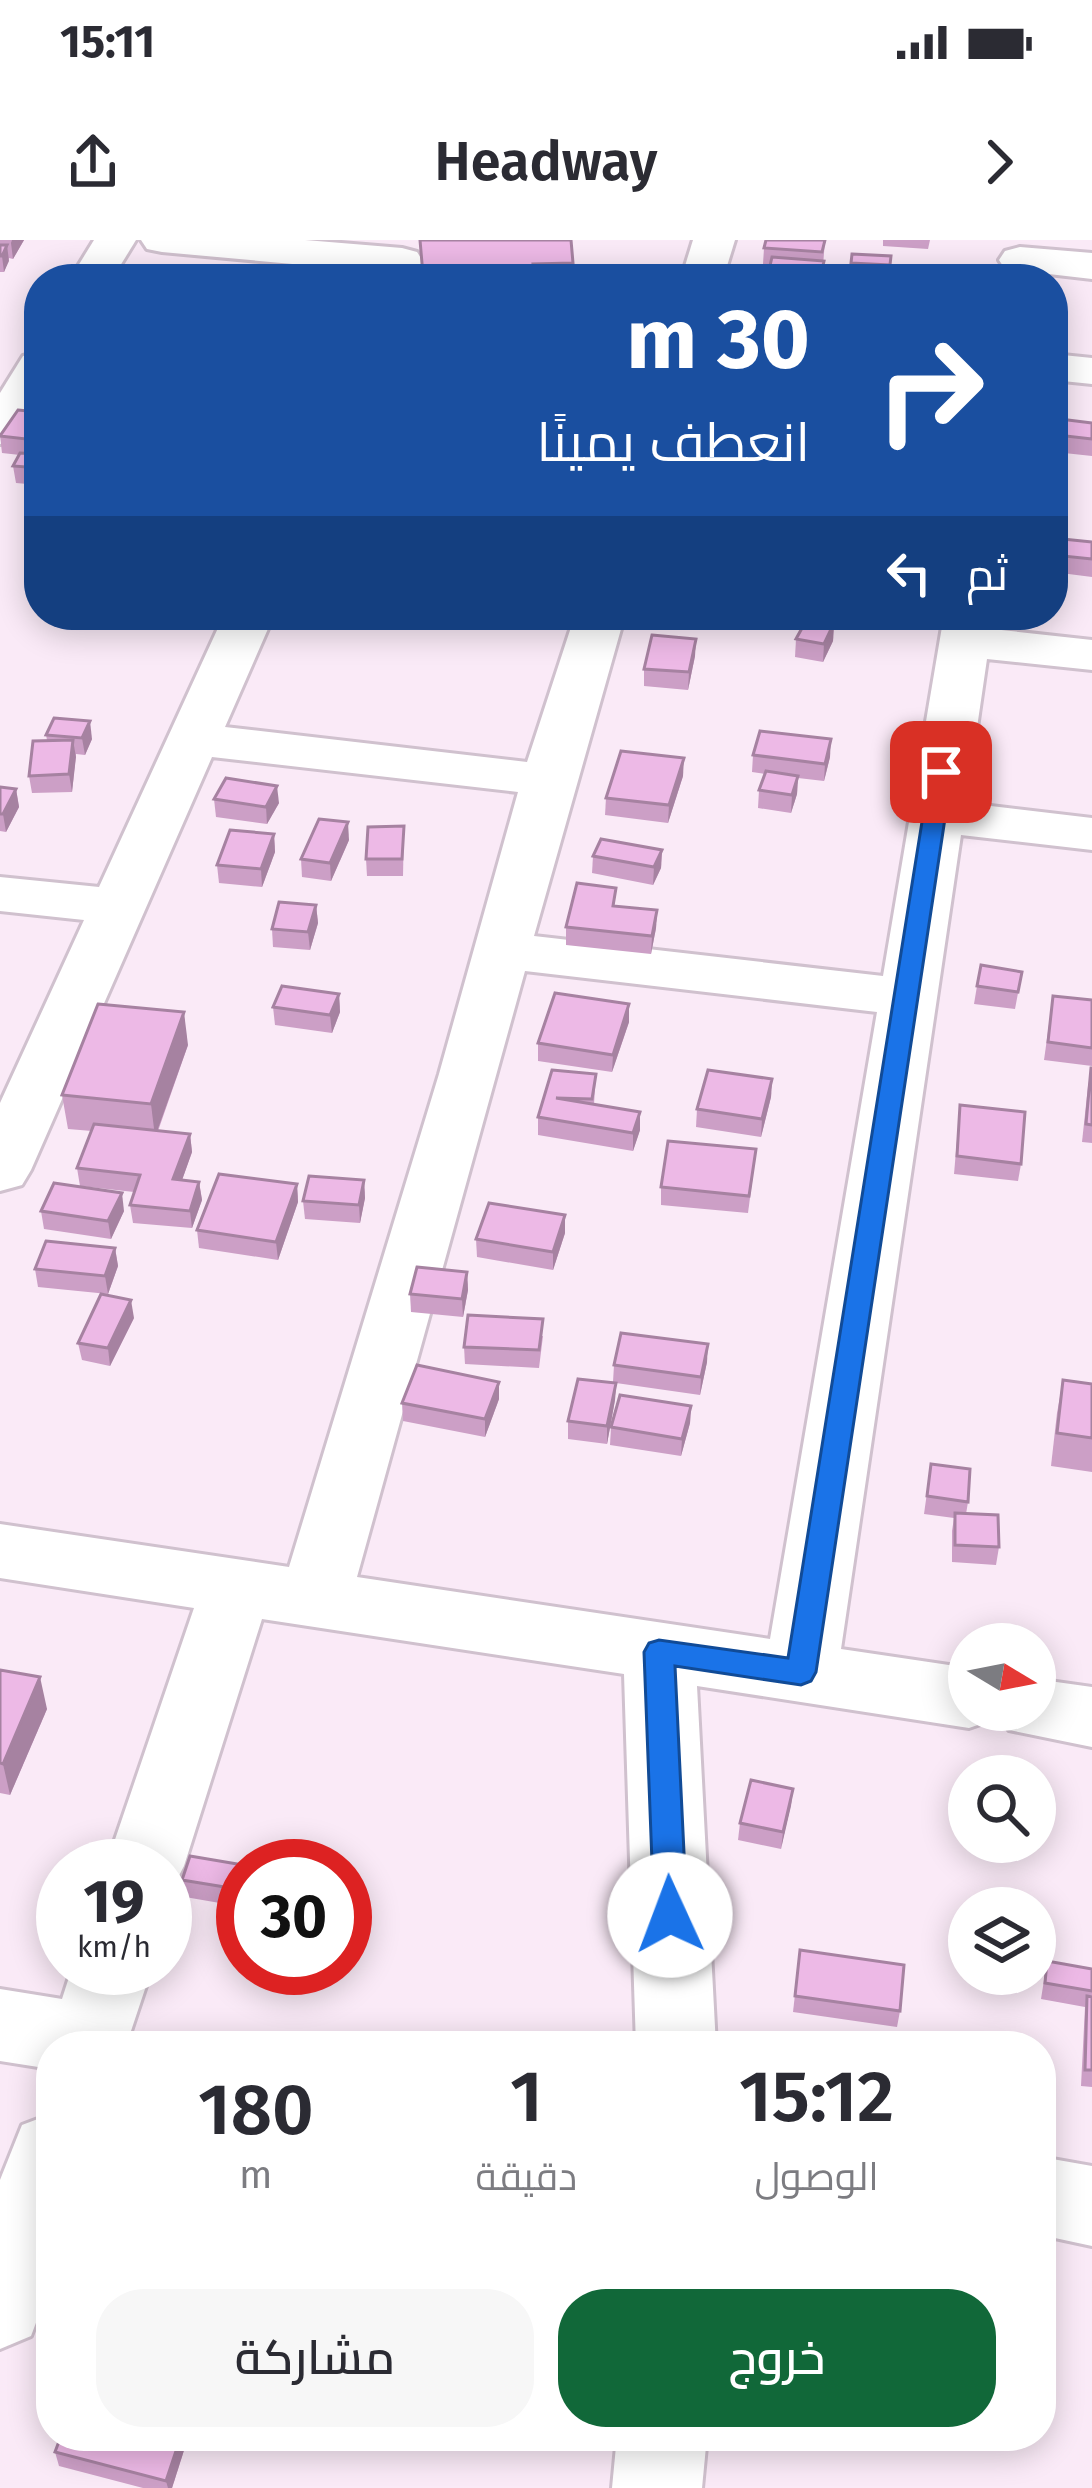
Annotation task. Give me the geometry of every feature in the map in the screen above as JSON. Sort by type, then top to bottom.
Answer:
[{"type":"street","points":[[162,240],[403,260]]},
{"type":"street","points":[[1020,260],[1092,266]]},
{"type":"street","points":[[0,430],[24,390]]},
{"type":"street","points":[[0,1170],[243,630]]},
{"type":"street","points":[[315,1599],[548,780],[595,630]]},
{"type":"street","points":[[801,1672],[967,630]]},
{"type":"street","points":[[976,630],[1092,656]]},
{"type":"street","points":[[196,739],[548,780]]},
{"type":"street","points":[[934,816],[1092,834]]},
{"type":"street","points":[[0,893],[120,906]]},
{"type":"street","points":[[502,950],[906,997]]},
{"type":"street","points":[[0,1551],[948,1695]]},
{"type":"street","points":[[155,1839],[237,1587]]},
{"type":"street","points":[[659,1652],[675,2031]]},
{"type":"street","points":[[1056,1711],[1092,1717]]},
{"type":"street","points":[[0,2025],[96,2018]]},
{"type":"street","points":[[0,2307],[36,2198]]},
{"type":"street","points":[[1056,2199],[1092,2206]]},
{"type":"street","points":[[657,2488],[661,2451]]},
{"type":"building","points":[[420,240],[571,240],[573,263],[533,264],[422,264]]},
{"type":"building","points":[[766,240],[825,240],[822,252],[764,248]]},
{"type":"building","points":[[852,254],[891,256],[890,264],[851,263]]},
{"type":"building","points":[[772,257],[824,261],[823,264],[770,264]]},
{"type":"building","points":[[18,410],[24,411],[24,439],[0,436]]},
{"type":"building","points":[[1068,420],[1092,423],[1092,439],[1068,436]]},
{"type":"building","points":[[20,453],[24,453],[24,467],[13,466]]},
{"type":"building","points":[[1068,540],[1092,542],[1092,559],[1068,557]]},
{"type":"building","points":[[801,630],[831,630],[824,644],[796,639]]},
{"type":"building","points":[[652,635],[696,639],[689,672],[644,669]]},
{"type":"building","points":[[54,718],[90,721],[82,738],[46,735]]},
{"type":"building","points":[[760,731],[831,739],[825,764],[753,755]]},
{"type":"building","points":[[73,740],[69,774],[29,776],[33,741]]},
{"type":"building","points":[[621,751],[684,758],[669,805],[606,798]]},
{"type":"building","points":[[766,771],[798,776],[792,795],[759,790]]},
{"type":"building","points":[[226,778],[277,786],[266,807],[214,799]]},
{"type":"building","points":[[0,787],[16,789],[3,814],[0,814]]},
{"type":"building","points":[[319,819],[348,822],[330,863],[301,859]]},
{"type":"building","points":[[404,826],[402,859],[366,859],[368,827]]},
{"type":"building","points":[[230,830],[274,834],[261,869],[217,865]]},
{"type":"building","points":[[601,839],[662,850],[654,867],[593,856]]},
{"type":"building","points":[[577,883],[616,888],[613,906],[657,910],[652,936],[566,927]]},
{"type":"building","points":[[279,902],[316,905],[308,932],[272,929]]},
{"type":"building","points":[[981,965],[1022,972],[1018,992],[977,986]]},
{"type":"building","points":[[282,986],[339,994],[330,1015],[273,1007]]},
{"type":"building","points":[[555,993],[629,1004],[613,1055],[538,1043]]},
{"type":"building","points":[[1053,996],[1092,1000],[1092,1048],[1048,1042]]},
{"type":"building","points":[[98,1004],[184,1012],[151,1104],[62,1095]]},
{"type":"building","points":[[1092,1068],[1092,1125],[1086,1124]]},
{"type":"building","points":[[552,1070],[596,1074],[592,1099],[556,1098],[640,1112],[633,1133],[538,1117]]},
{"type":"building","points":[[708,1070],[772,1079],[762,1119],[697,1109]]},
{"type":"building","points":[[960,1105],[1025,1112],[1021,1164],[957,1156]]},
{"type":"building","points":[[94,1124],[190,1134],[173,1179],[199,1182],[190,1211],[130,1205],[140,1175],[77,1168]]},
{"type":"building","points":[[668,1141],[756,1149],[749,1196],[661,1187]]},
{"type":"building","points":[[219,1174],[297,1184],[276,1242],[197,1230]]},
{"type":"building","points":[[309,1176],[364,1180],[359,1205],[303,1201]]},
{"type":"building","points":[[54,1183],[122,1193],[108,1221],[41,1211]]},
{"type":"building","points":[[489,1203],[565,1215],[553,1252],[476,1239]]},
{"type":"building","points":[[46,1241],[115,1248],[105,1276],[35,1269]]},
{"type":"building","points":[[417,1267],[467,1272],[462,1299],[410,1294]]},
{"type":"building","points":[[101,1294],[131,1300],[108,1348],[78,1343]]},
{"type":"building","points":[[468,1315],[543,1319],[539,1350],[464,1347]]},
{"type":"building","points":[[621,1333],[708,1344],[701,1377],[614,1365]]},
{"type":"building","points":[[417,1365],[499,1382],[485,1419],[402,1403]]},
{"type":"building","points":[[578,1379],[616,1383],[607,1426],[568,1421]]},
{"type":"building","points":[[1063,1380],[1092,1384],[1092,1438],[1057,1433]]},
{"type":"building","points":[[620,1395],[691,1406],[682,1439],[611,1427]]},
{"type":"building","points":[[931,1464],[970,1469],[968,1502],[927,1496]]},
{"type":"building","points":[[955,1513],[998,1515],[999,1547],[955,1545]]},
{"type":"building","points":[[0,1670],[40,1677],[3,1764],[0,1763]]},
{"type":"building","points":[[751,1780],[793,1789],[783,1832],[740,1823]]},
{"type":"building","points":[[192,1856],[216,1860],[216,1886],[192,1882]]},
{"type":"building","points":[[800,1950],[904,1965],[900,2011],[795,1996]]},
{"type":"building","points":[[1056,1963],[1092,1969],[1092,1991],[1056,1985]]},
{"type":"building","points":[[1087,1996],[1092,1997],[1092,2070],[1085,2070]]},
{"type":"building","points":[[55,2451],[176,2451],[166,2481]]},
{"type":"route","points":[[670,1915],[659,1652],[801,1672],[941,772]]}]
